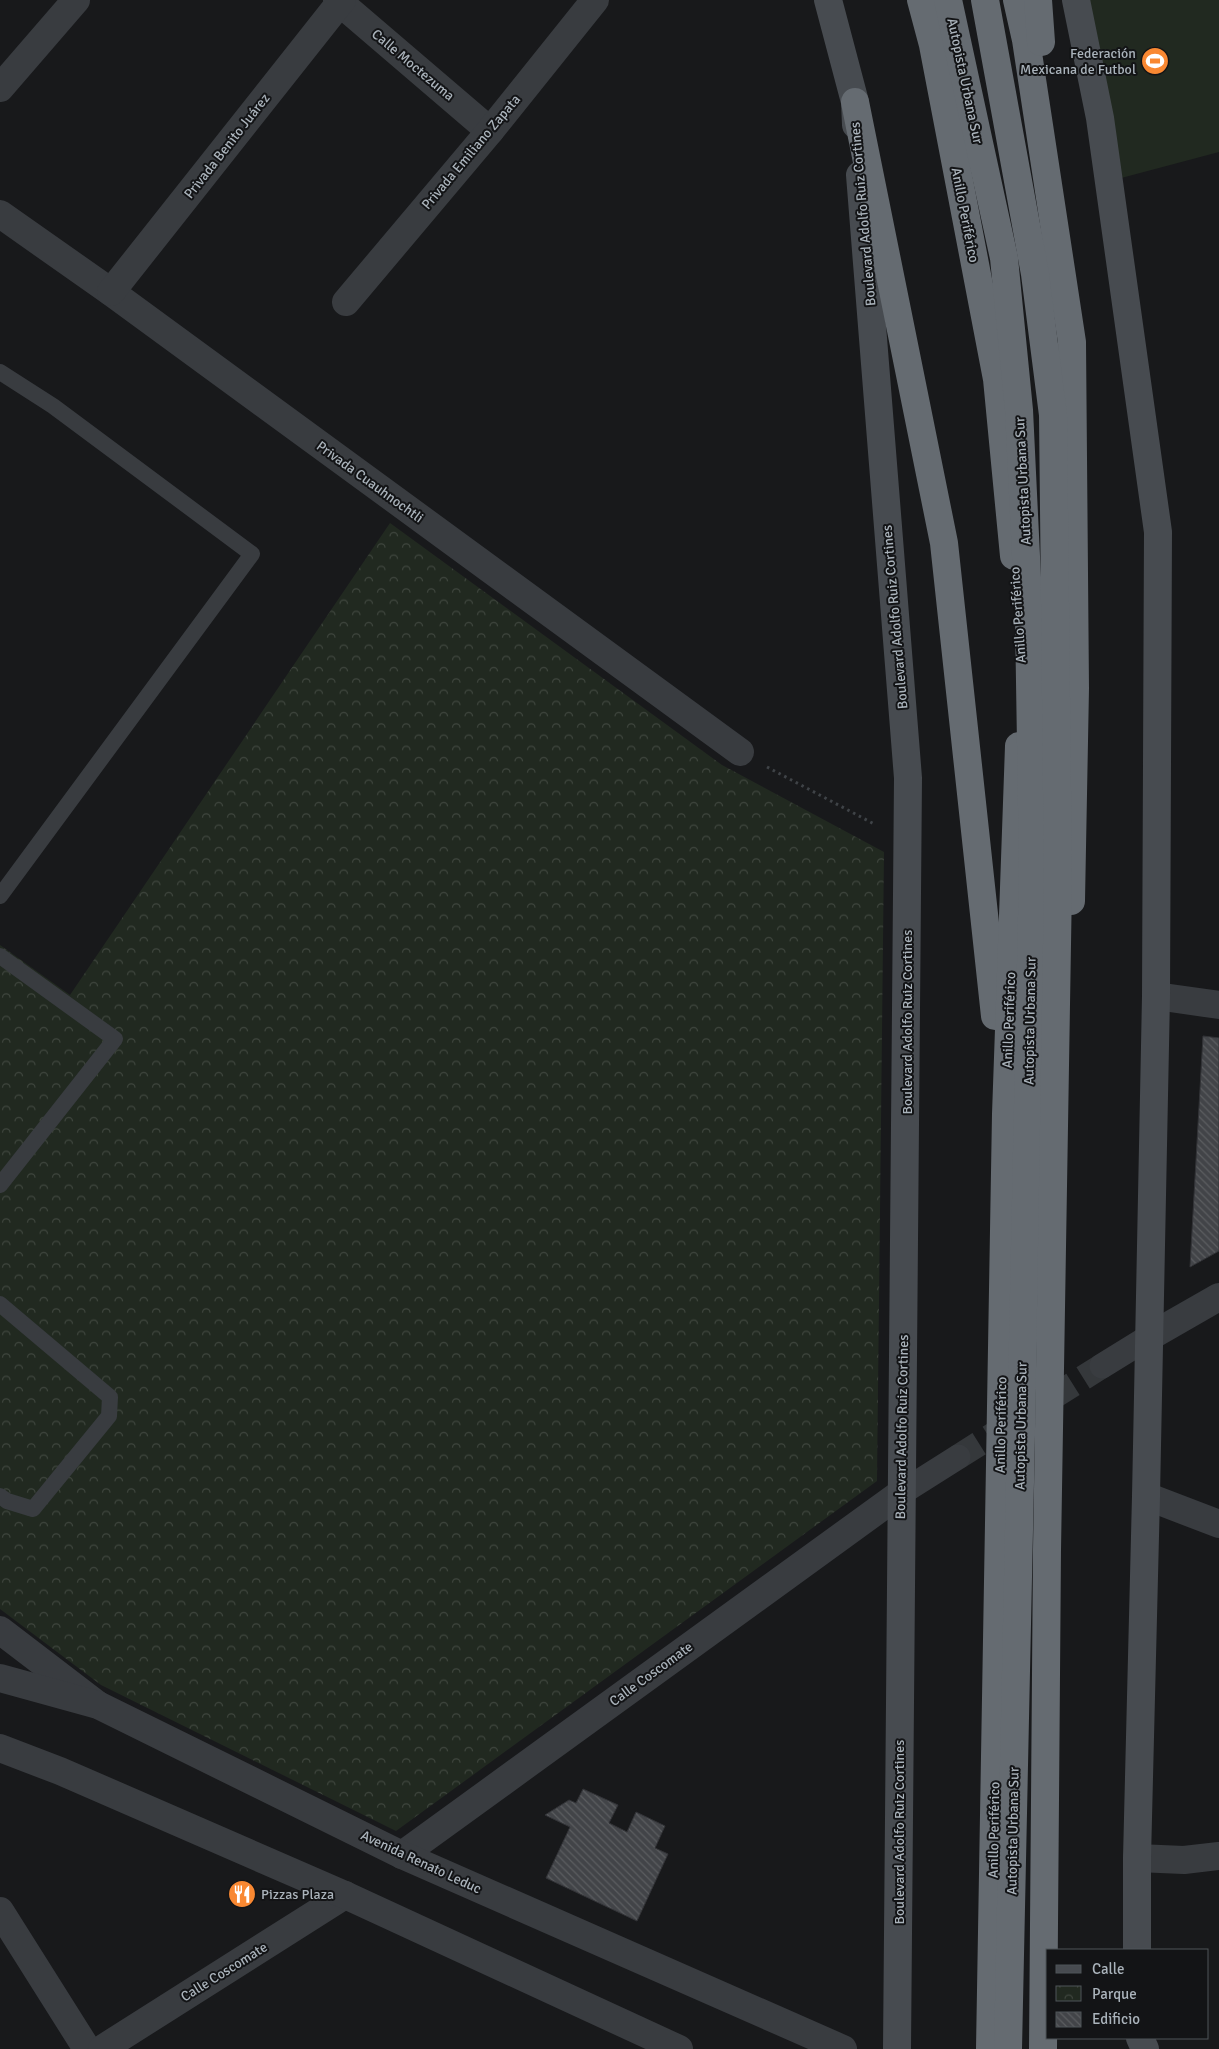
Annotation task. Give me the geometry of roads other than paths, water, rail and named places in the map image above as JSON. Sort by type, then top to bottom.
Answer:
[{"type":"highway","name":"Anillo Periférico","points":[[921,0],[933,45],[997,379],[1023,648],[1006,1114],[990,2049]]},
{"type":"highway","name":"Autopista Urbana Sur","points":[[948,0],[1004,258],[1019,410],[1028,619],[1033,869],[1008,2049]]},
{"type":"highway","name":"Autopista Urbana Sur","points":[[985,0],[1034,274],[1053,415],[1058,884],[1047,1530],[1050,1949]]},
{"type":"highway","points":[[1018,0],[1026,40],[1072,342]]},
{"type":"highway","points":[[1038,0],[1048,144],[1072,342],[1075,688],[1068,1032],[1055,1949]]},
{"type":"highway","points":[[854,102],[944,543],[1006,1114]]},
{"type":"main road","name":"Boulevard Adolfo Ruiz Cortines","points":[[828,0],[854,102],[908,778],[907,1097],[901,1493],[898,2049]]},
{"type":"main road","points":[[1076,0],[1100,118],[1158,532],[1156,996],[1137,1858],[1137,1949]]},
{"type":"street","points":[[0,88],[76,0]]},
{"type":"street","name":"Privada Emiliano Zapata","points":[[346,302],[490,131],[595,0]]},
{"type":"street","name":"Calle Moctezuma","points":[[339,1],[490,131]]},
{"type":"street","name":"Privada Benito Juárez","points":[[111,292],[339,1]]},
{"type":"street","name":"Privada Cuauhnochtli","points":[[0,214],[111,292],[740,752]]},
{"type":"street","points":[[1156,996],[1219,1005]]},
{"type":"street","points":[[1102,1366],[1219,1297]]},
{"type":"street","points":[[901,1493],[958,1457]]},
{"type":"street","name":"Calle Coscomate","points":[[402,1855],[901,1493]]},
{"type":"street","points":[[1146,1496],[1219,1524]]},
{"type":"street","points":[[0,1630],[98,1705]]},
{"type":"street","name":"Avenida Renato Leduc","points":[[0,1678],[98,1705],[402,1855],[843,2049]]},
{"type":"street","points":[[0,1748],[60,1771],[345,1895],[679,2049]]},
{"type":"street","points":[[1137,1858],[1184,1860],[1219,1856]]},
{"type":"street","name":"Calle Coscomate","points":[[102,2049],[345,1895]]},
{"type":"street","points":[[0,1911],[87,2049]]},
{"type":"lane","points":[[0,372],[83,428],[252,554],[0,896]]},
{"type":"lane","points":[[0,956],[115,1039],[0,1185]]},
{"type":"lane","points":[[0,1304],[110,1397],[109,1416],[33,1509],[7,1501],[0,1496]]},
{"type":"tunnel","points":[[958,1457],[1102,1366]]},
{"type":"place","name":"Federación Mexicana de Futbol","points":[[1155,61]]},
{"type":"place","name":"Pizzas Plaza","points":[[242,1894]]}]
